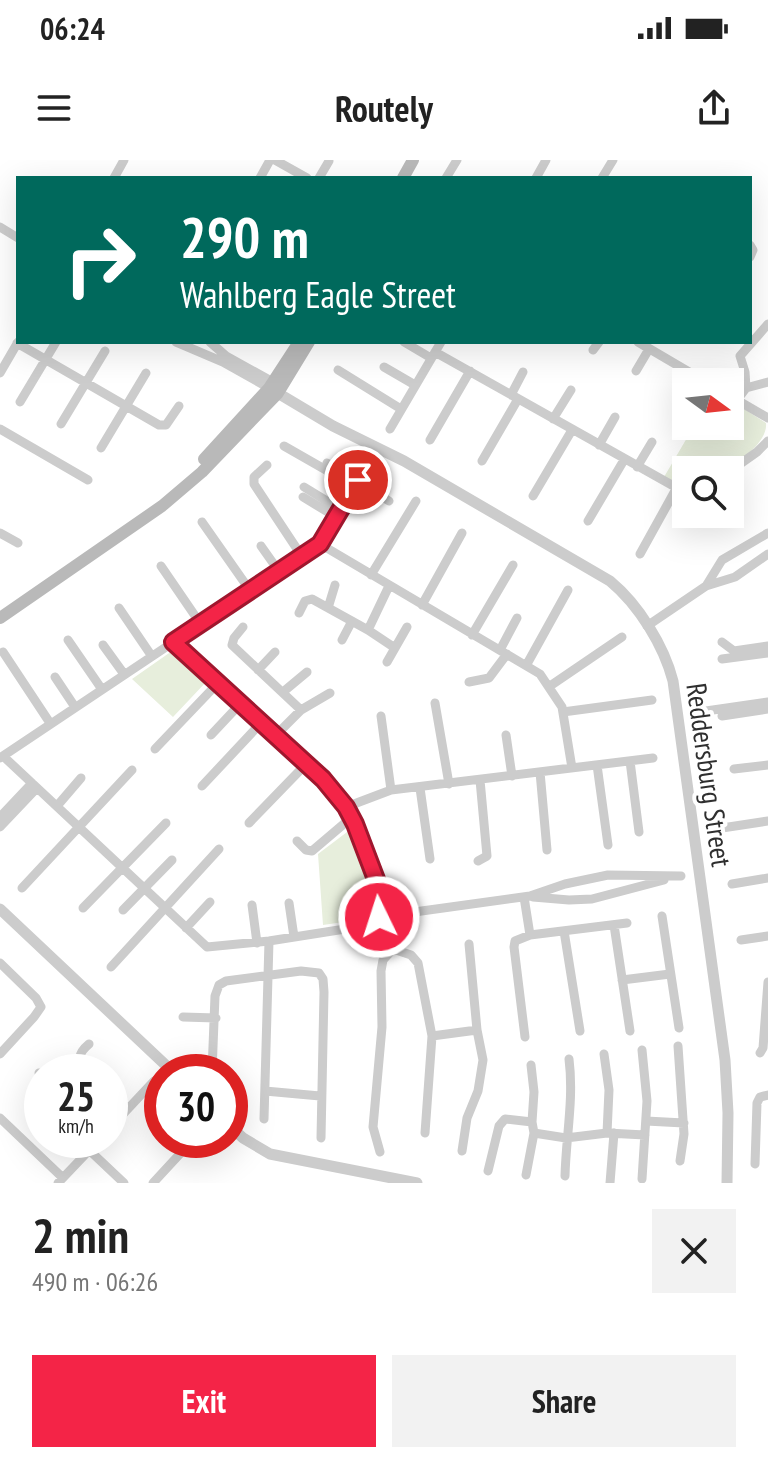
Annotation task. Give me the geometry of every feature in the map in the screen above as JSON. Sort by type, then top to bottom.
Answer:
[{"type":"main road","points":[[276,388],[298,344]]},
{"type":"main road","points":[[0,618],[162,506],[202,472],[276,388],[308,344]]},
{"type":"street","points":[[272,160],[303,176]]},
{"type":"street","points":[[752,342],[768,324]]},
{"type":"street","points":[[0,373],[17,344]]},
{"type":"street","points":[[20,344],[164,426],[179,406]]},
{"type":"street","points":[[20,402],[55,344]]},
{"type":"street","points":[[181,344],[276,388]]},
{"type":"street","points":[[212,344],[276,388]]},
{"type":"street","points":[[408,344],[470,371],[672,486]]},
{"type":"street","points":[[390,429],[440,344]]},
{"type":"street","points":[[641,344],[677,368]]},
{"type":"street","points":[[636,371],[660,344]]},
{"type":"street","points":[[750,344],[740,356],[746,388],[768,382]]},
{"type":"street","points":[[61,424],[105,351]]},
{"type":"street","points":[[384,367],[415,385]]},
{"type":"street","points":[[338,370],[401,409]]},
{"type":"street","points":[[430,440],[470,371]]},
{"type":"street","points":[[482,461],[515,397],[523,372]]},
{"type":"street","points":[[101,448],[146,373]]},
{"type":"street","name":"Reddersburg Street","points":[[276,388],[333,426],[404,461],[610,581],[624,594],[647,626],[667,662],[673,681],[725,1060],[727,1183]]},
{"type":"street","points":[[553,419],[571,390]]},
{"type":"street","points":[[744,404],[768,418]]},
{"type":"street","points":[[599,445],[615,417]]},
{"type":"street","points":[[0,429],[88,480]]},
{"type":"street","points":[[533,496],[572,430]]},
{"type":"street","points":[[744,461],[768,441]]},
{"type":"street","points":[[637,467],[652,442]]},
{"type":"street","points":[[284,446],[389,501]]},
{"type":"street","points":[[588,521],[624,460]]},
{"type":"street","points":[[327,463],[356,483]]},
{"type":"street","points":[[267,465],[254,477],[254,484],[300,556]]},
{"type":"street","points":[[365,467],[320,544],[2,757],[207,947],[257,943],[364,926],[397,920],[400,914]]},
{"type":"street","points":[[304,492],[338,513]]},
{"type":"street","points":[[371,575],[416,501]]},
{"type":"street","points":[[263,505],[300,556]]},
{"type":"street","points":[[640,554],[672,505]]},
{"type":"street","points":[[206,523],[251,588]]},
{"type":"street","points":[[0,533],[18,543]]},
{"type":"street","points":[[422,605],[462,533]]},
{"type":"street","points":[[706,586],[720,563],[768,533]]},
{"type":"street","points":[[320,544],[540,674],[563,712],[572,768]]},
{"type":"street","points":[[261,546],[278,570]]},
{"type":"street","points":[[733,554],[744,570]]},
{"type":"street","points":[[647,626],[706,586],[735,577],[768,554]]},
{"type":"street","points":[[472,635],[513,565]]},
{"type":"street","points":[[161,566],[200,623]]},
{"type":"street","points":[[328,608],[335,585]]},
{"type":"street","points":[[368,630],[389,586]]},
{"type":"street","points":[[527,664],[568,590]]},
{"type":"street","points":[[299,613],[307,600],[314,600],[395,648]]},
{"type":"street","points":[[119,608],[153,654]]},
{"type":"street","points":[[132,618],[153,654]]},
{"type":"street","points":[[469,682],[489,678],[504,652],[517,618]]},
{"type":"street","points":[[342,640],[352,621]]},
{"type":"street","points":[[243,627],[232,645],[301,710]]},
{"type":"street","points":[[387,662],[407,627]]},
{"type":"street","points":[[550,686],[622,637]]},
{"type":"street","points":[[68,640],[101,688]]},
{"type":"street","points":[[173,642],[307,763],[346,807],[385,903]]},
{"type":"street","points":[[722,642],[734,651],[768,646]]},
{"type":"street","points":[[103,645],[124,674]]},
{"type":"street","points":[[3,652],[50,723]]},
{"type":"street","points":[[258,670],[275,652]]},
{"type":"street","points":[[722,659],[768,653]]},
{"type":"street","points":[[283,692],[307,672]]},
{"type":"street","points":[[55,677],[75,707]]},
{"type":"street","points":[[155,749],[218,683]]},
{"type":"street","points":[[276,735],[301,710],[330,693]]},
{"type":"street","points":[[563,712],[652,700]]},
{"type":"street","points":[[706,711],[768,702]]},
{"type":"street","points":[[211,735],[241,703]]},
{"type":"street","points":[[435,703],[449,784]]},
{"type":"street","points":[[722,716],[768,709]]},
{"type":"street","points":[[379,720],[388,791]]},
{"type":"street","points":[[237,757],[264,724]]},
{"type":"street","points":[[202,786],[264,724]]},
{"type":"street","points":[[506,735],[512,776]]},
{"type":"street","points":[[346,807],[388,791],[653,758]]},
{"type":"street","points":[[630,761],[639,832]]},
{"type":"street","points":[[249,823],[307,763]]},
{"type":"street","points":[[597,765],[608,845]]},
{"type":"street","points":[[734,769],[768,765]]},
{"type":"street","points":[[22,888],[132,770]]},
{"type":"street","points":[[540,772],[547,850]]},
{"type":"street","points":[[57,806],[81,778]]},
{"type":"street","points":[[478,861],[487,856],[480,780]]},
{"type":"street","points":[[17,815],[37,787]]},
{"type":"street","points":[[0,817],[37,787]]},
{"type":"street","points":[[0,827],[37,787]]},
{"type":"street","points":[[418,788],[427,856]]},
{"type":"street","points":[[297,841],[306,850],[312,851],[352,817]]},
{"type":"street","points":[[722,828],[768,821]]},
{"type":"street","points":[[83,908],[166,823]]},
{"type":"street","points":[[111,967],[219,849]]},
{"type":"street","points":[[123,910],[172,860]]},
{"type":"street","points":[[527,897],[569,900],[611,895],[698,873]]},
{"type":"street","points":[[400,914],[527,897],[565,884],[608,875],[681,876]]},
{"type":"street","points":[[608,875],[611,895]]},
{"type":"street","points":[[732,884],[768,878]]},
{"type":"street","points":[[527,897],[530,935]]},
{"type":"street","points":[[186,928],[210,902]]},
{"type":"street","points":[[289,903],[294,937]]},
{"type":"street","points":[[385,903],[395,904],[400,914]]},
{"type":"street","points":[[385,903],[379,911],[393,949]]},
{"type":"street","points":[[252,905],[257,943]]},
{"type":"street","points":[[0,909],[154,1054]]},
{"type":"street","points":[[662,916],[679,1028]]},
{"type":"street","points":[[525,1037],[514,945],[516,940],[530,935],[627,923]]},
{"type":"street","points":[[614,925],[630,1031]]},
{"type":"street","points":[[564,931],[580,1031]]},
{"type":"street","points":[[741,940],[768,936]]},
{"type":"street","points":[[264,1119],[269,941]]},
{"type":"street","points":[[462,1151],[467,1118],[478,1091],[483,1060],[469,944]]},
{"type":"street","points":[[393,949],[411,955],[418,963],[432,1036],[425,1133]]},
{"type":"street","points":[[380,1152],[373,1127],[382,1027],[381,973],[383,960],[393,949]]},
{"type":"street","points":[[0,963],[36,998],[41,1007],[0,1054]]},
{"type":"street","points":[[213,1054],[216,993],[221,983],[312,971],[319,973],[323,979],[321,1138]]},
{"type":"street","points":[[622,980],[670,974]]},
{"type":"street","points":[[760,1053],[763,1048],[768,982]]},
{"type":"street","points":[[183,1017],[216,1018]]},
{"type":"street","points":[[432,1036],[477,1030]]},
{"type":"street","points":[[80,1054],[89,1044]]},
{"type":"street","points":[[678,1046],[684,1123],[680,1161]]},
{"type":"street","points":[[642,1050],[647,1090],[642,1179]]},
{"type":"street","points":[[604,1054],[609,1090],[610,1183]]},
{"type":"street","points":[[565,1176],[572,1089],[569,1059]]},
{"type":"street","points":[[526,1175],[534,1133],[531,1065]]},
{"type":"street","points":[[265,1091],[320,1096]]},
{"type":"street","points":[[128,1109],[144,1092]]},
{"type":"street","points":[[755,1164],[757,1103],[760,1097],[768,1095]]},
{"type":"street","points":[[0,1118],[61,1181],[82,1158]]},
{"type":"street","points":[[488,1171],[501,1120],[532,1122]]},
{"type":"street","points":[[646,1121],[684,1123]]},
{"type":"street","points":[[534,1133],[566,1138],[611,1133],[645,1135]]},
{"type":"street","points":[[248,1141],[270,1154],[417,1183]]},
{"type":"street","points":[[97,1158],[124,1183]]},
{"type":"street","points":[[153,1183],[176,1158]]},
{"type":"green space","points":[[744,409],[766,423],[763,437],[744,457],[676,456],[686,440],[744,440]]},
{"type":"green space","points":[[672,463],[672,481],[664,477]]},
{"type":"green space","points":[[172,651],[207,681],[173,717],[132,679]]},
{"type":"green space","points":[[351,829],[376,897],[371,918],[323,925],[318,854]]},
{"type":"route","points":[[358,480],[320,544],[173,642],[323,779],[346,807],[385,903],[379,908],[379,917]]}]
